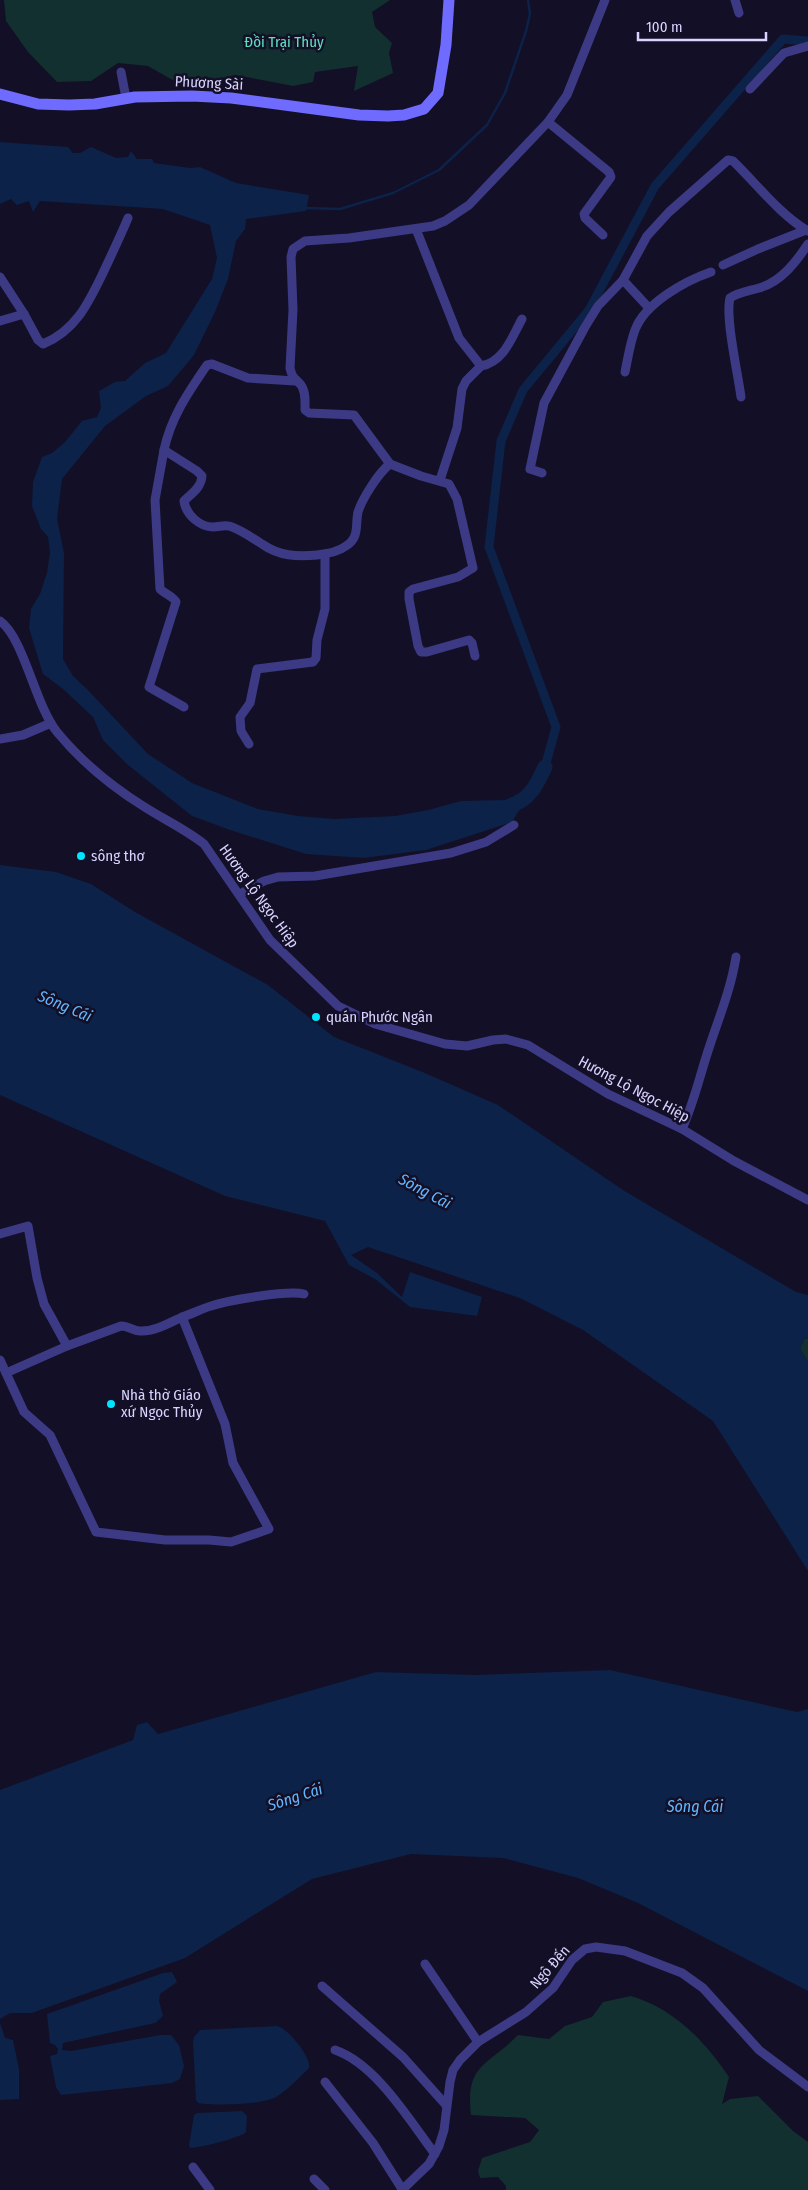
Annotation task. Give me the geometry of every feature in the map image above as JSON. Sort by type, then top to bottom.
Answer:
[{"type":"street","name":"Phương Sài","points":[[0,94],[38,104],[54,105],[96,104],[126,98],[177,96],[223,97],[359,115],[388,116],[417,112],[424,109],[431,102],[440,86],[448,0]]},
{"type":"street","points":[[475,656],[472,643],[468,640],[422,652],[418,646],[409,599],[410,592],[414,589],[458,576],[473,568],[454,491],[449,484],[440,480],[421,476],[390,464],[354,415],[309,413],[306,410],[304,392],[292,377],[290,361],[293,249],[305,241],[349,238],[416,229],[445,221],[469,205],[548,122],[567,94],[605,0]]},
{"type":"street","points":[[735,0],[739,13]]},
{"type":"street","points":[[750,88],[784,53],[808,46]]},
{"type":"street","points":[[120,72],[126,98]]},
{"type":"street","points":[[548,122],[609,172],[611,177],[584,214],[585,218],[603,236]]},
{"type":"street","points":[[542,473],[530,469],[544,403],[594,313],[622,280],[647,236],[675,207],[728,160],[733,161],[764,194],[807,230],[723,265]]},
{"type":"street","points":[[0,277],[38,340],[43,344],[53,340],[73,324],[93,295],[128,218]]},
{"type":"street","points":[[416,229],[459,338],[481,366]]},
{"type":"street","points":[[741,397],[728,304],[730,298],[736,294],[762,288],[778,279],[800,257],[808,244]]},
{"type":"street","points":[[625,372],[634,331],[643,313],[694,278],[711,272]]},
{"type":"street","points":[[622,280],[649,308]]},
{"type":"street","points":[[0,321],[24,314]]},
{"type":"street","points":[[440,480],[457,428],[462,389],[466,381],[481,366],[495,361],[506,348],[522,319]]},
{"type":"street","points":[[184,707],[149,687],[176,602],[174,598],[164,594],[160,589],[155,500],[164,450],[174,416],[208,365],[212,364],[248,378],[295,381]]},
{"type":"street","points":[[164,450],[202,476],[201,483],[184,501],[185,508],[198,522],[214,527],[229,525],[247,533],[264,546],[288,556],[303,557],[325,554],[345,547],[352,542],[356,534],[358,512],[378,478],[390,464]]},
{"type":"street","points":[[249,744],[241,731],[240,717],[250,703],[257,669],[313,662],[316,658],[317,640],[325,609],[325,554]]},
{"type":"street","name":"Hương Lộ Ngọc Hiệp","points":[[0,621],[11,634],[37,696],[51,723],[89,765],[118,790],[191,834],[204,844],[280,952],[324,994],[346,1011],[375,1024],[445,1044],[467,1046],[506,1039],[528,1045],[608,1094],[682,1129],[734,1161],[808,1200]]},
{"type":"street","points":[[0,740],[23,735],[51,723]]},
{"type":"street","points":[[240,894],[264,881],[278,877],[315,876],[451,853],[486,842],[514,825]]},
{"type":"street","points":[[682,1129],[697,1092],[709,1046],[727,1000],[736,957]]},
{"type":"street","points":[[0,1234],[28,1226],[37,1278],[44,1304],[67,1346]]},
{"type":"street","points":[[6,1373],[67,1346],[121,1326],[128,1326],[137,1331],[147,1332],[212,1306],[266,1296],[304,1294]]},
{"type":"street","points":[[0,1360],[24,1412],[50,1435],[96,1532],[165,1540],[231,1542],[269,1529],[233,1463],[225,1424],[182,1317]]},
{"type":"street","name":"Ngô Đến","points":[[402,2190],[418,2177],[436,2154],[442,2138],[453,2070],[460,2060],[478,2042],[507,2025],[535,2004],[553,1988],[572,1960],[585,1949],[613,1948],[637,1954],[682,1973],[694,1981],[759,2050],[808,2087]]},
{"type":"street","points":[[425,1964],[478,2042]]},
{"type":"street","points":[[322,1986],[403,2057],[446,2105]]},
{"type":"street","points":[[335,2050],[348,2055],[382,2085],[436,2154]]},
{"type":"street","points":[[325,2082],[373,2143],[402,2190]]},
{"type":"street","points":[[193,2167],[210,2190]]},
{"type":"street","points":[[314,2179],[325,2190]]},
{"type":"green space","name":"Đồi Trại Thủy","points":[[4,0],[390,0],[372,12],[375,27],[392,43],[389,53],[393,73],[354,91],[358,66],[315,72],[313,82],[293,86],[236,75],[205,81],[176,82],[148,66],[118,63],[91,81],[57,82],[28,52],[6,21]]},
{"type":"green space","points":[[808,1338],[808,1362],[800,1349],[804,1339]]},
{"type":"green space","points":[[631,1996],[646,2001],[674,2017],[699,2039],[729,2077],[722,2104],[730,2099],[758,2096],[793,2131],[808,2142],[808,2190],[506,2190],[506,2186],[498,2177],[480,2178],[478,2171],[482,2158],[530,2142],[539,2130],[525,2118],[471,2115],[470,2098],[472,2085],[475,2075],[481,2067],[518,2035],[549,2039],[565,2026],[592,2017],[603,2002]]},
{"type":"water","points":[[0,142],[68,147],[73,153],[80,153],[91,147],[116,158],[128,157],[131,151],[137,159],[152,159],[154,163],[190,168],[200,167],[236,183],[309,195],[306,211],[246,219],[245,229],[236,241],[228,279],[215,312],[194,355],[168,386],[146,396],[105,426],[62,479],[57,519],[64,553],[63,659],[73,676],[148,754],[192,783],[258,809],[298,816],[334,819],[395,816],[461,801],[506,800],[522,792],[545,767],[512,822],[426,850],[364,858],[306,854],[192,816],[128,765],[103,740],[93,717],[63,689],[43,674],[29,628],[31,609],[40,594],[47,573],[50,552],[48,537],[41,529],[32,506],[33,482],[42,457],[52,453],[65,442],[82,421],[97,417],[101,408],[99,391],[115,382],[125,381],[145,363],[166,353],[212,279],[217,258],[210,225],[163,209],[40,201],[33,212],[29,201],[17,205],[11,199],[0,204]]},
{"type":"water","name":"Sông Cái","points":[[0,865],[56,872],[91,884],[135,912],[268,985],[334,1037],[425,1073],[498,1105],[623,1190],[796,1292],[808,1295],[808,1338],[804,1339],[800,1349],[808,1362],[808,1571],[713,1421],[583,1330],[520,1298],[368,1247],[351,1255],[377,1273],[402,1297],[410,1272],[482,1297],[477,1316],[410,1307],[375,1279],[349,1265],[325,1221],[225,1196],[0,1095]]},
{"type":"water","name":"Sông Cái","points":[[610,1670],[797,1712],[808,1709],[808,1991],[638,1903],[578,1878],[503,1858],[411,1854],[312,1879],[185,1958],[32,2013],[10,2013],[0,2019],[0,1790],[133,1740],[137,1725],[147,1722],[158,1734],[376,1672],[476,1675]]},
{"type":"water","points":[[172,1972],[177,1982],[160,1994],[159,2001],[163,2016],[155,2023],[63,2043],[62,2050],[71,2051],[160,2035],[171,2035],[179,2045],[184,2066],[180,2079],[172,2083],[61,2095],[56,2087],[50,2056],[57,2054],[58,2049],[50,2043],[47,2014],[163,1973]]},
{"type":"water","points":[[0,2023],[5,2038],[13,2040],[19,2069],[19,2099],[0,2100]]},
{"type":"water","points":[[277,2026],[293,2038],[309,2063],[309,2068],[298,2079],[276,2097],[269,2100],[238,2104],[198,2103],[196,2100],[193,2042],[194,2037],[200,2030]]},
{"type":"water","points":[[242,2111],[247,2116],[246,2132],[219,2142],[190,2148],[194,2115],[197,2113]]},
{"type":"waterway","points":[[305,208],[340,209],[393,193],[439,170],[487,125],[505,93],[526,31],[530,14],[528,0]]},
{"type":"waterway","points":[[545,767],[556,727],[489,547],[501,441],[523,390],[589,310],[655,186],[783,39],[808,41]]},
{"type":"waterway","points":[[510,806],[528,796],[545,767]]},
{"type":"place","name":"sông thơ","points":[[81,856]]},
{"type":"place","name":"quán Phước Ngân","points":[[316,1017]]},
{"type":"place","name":"Nhà thờ Giáo xứ Ngọc Thủy","points":[[111,1404]]}]
